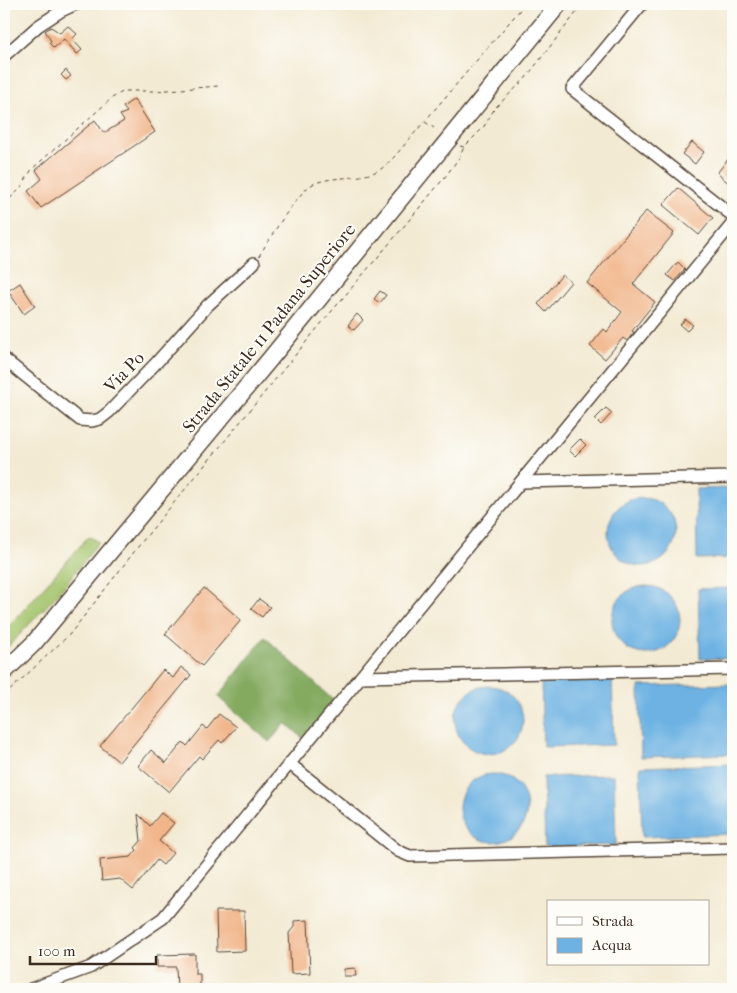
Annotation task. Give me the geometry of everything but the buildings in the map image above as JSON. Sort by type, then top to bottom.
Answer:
[{"type":"highway","name":"Strada Statale 11 Padana Superiore","points":[[4,658],[29,633],[548,4]]},
{"type":"highway","name":"Strada Statale 11 Padana Superiore","points":[[4,672],[34,644],[560,4]]},
{"type":"street","points":[[4,56],[38,26],[76,4]]},
{"type":"street","points":[[642,4],[572,89],[733,216]]},
{"type":"street","points":[[32,989],[91,967],[163,918],[733,223]]},
{"type":"street","name":"Via Po","points":[[4,359],[80,420],[92,421],[100,419],[157,362],[208,305],[254,263]]},
{"type":"street","points":[[521,482],[733,477]]},
{"type":"street","points":[[361,677],[733,669]]},
{"type":"street","points":[[290,764],[398,851],[410,856],[733,848]]},
{"type":"path","points":[[254,263],[289,210],[311,185],[324,180],[370,174],[380,169],[395,156],[525,4]]},
{"type":"path","points":[[4,696],[70,634],[145,538],[320,324],[423,204],[459,158],[464,148],[483,128],[495,108],[525,79],[583,4]]},
{"type":"path","points":[[4,204],[20,189],[32,169],[112,98],[124,91],[154,91],[219,86]]},
{"type":"path","points":[[425,122],[434,128]]},
{"type":"path","points":[[457,145],[464,148]]},
{"type":"green space","points":[[89,536],[99,542],[58,594],[4,651],[4,632]]},
{"type":"green space","points":[[265,637],[335,702],[305,740],[286,723],[269,742],[218,697]]},
{"type":"water","points":[[733,488],[733,558],[697,559],[696,489]]},
{"type":"water","points":[[642,498],[655,501],[666,508],[673,519],[676,532],[673,545],[666,556],[655,563],[642,566],[629,563],[618,556],[611,545],[608,532],[611,519],[618,508],[629,501]]},
{"type":"water","points":[[646,586],[659,589],[670,596],[677,607],[680,620],[677,633],[670,644],[659,651],[646,654],[633,651],[622,644],[615,633],[612,620],[615,607],[622,596],[633,589]]},
{"type":"water","points":[[733,588],[733,658],[700,659],[698,589]]},
{"type":"water","points":[[612,675],[614,745],[543,747],[541,677]]},
{"type":"water","points":[[733,684],[733,754],[641,757],[639,686]]},
{"type":"water","points":[[489,686],[502,689],[513,696],[520,707],[523,720],[520,733],[513,744],[502,751],[489,754],[476,751],[465,744],[458,733],[455,720],[458,707],[465,696],[476,689]]},
{"type":"water","points":[[733,764],[733,834],[642,837],[640,767]]},
{"type":"water","points":[[493,774],[506,777],[517,784],[524,795],[527,808],[524,821],[517,832],[506,839],[493,842],[480,839],[469,832],[462,821],[459,808],[462,795],[469,784],[480,777]]},
{"type":"water","points":[[614,775],[616,845],[545,847],[543,777]]}]
